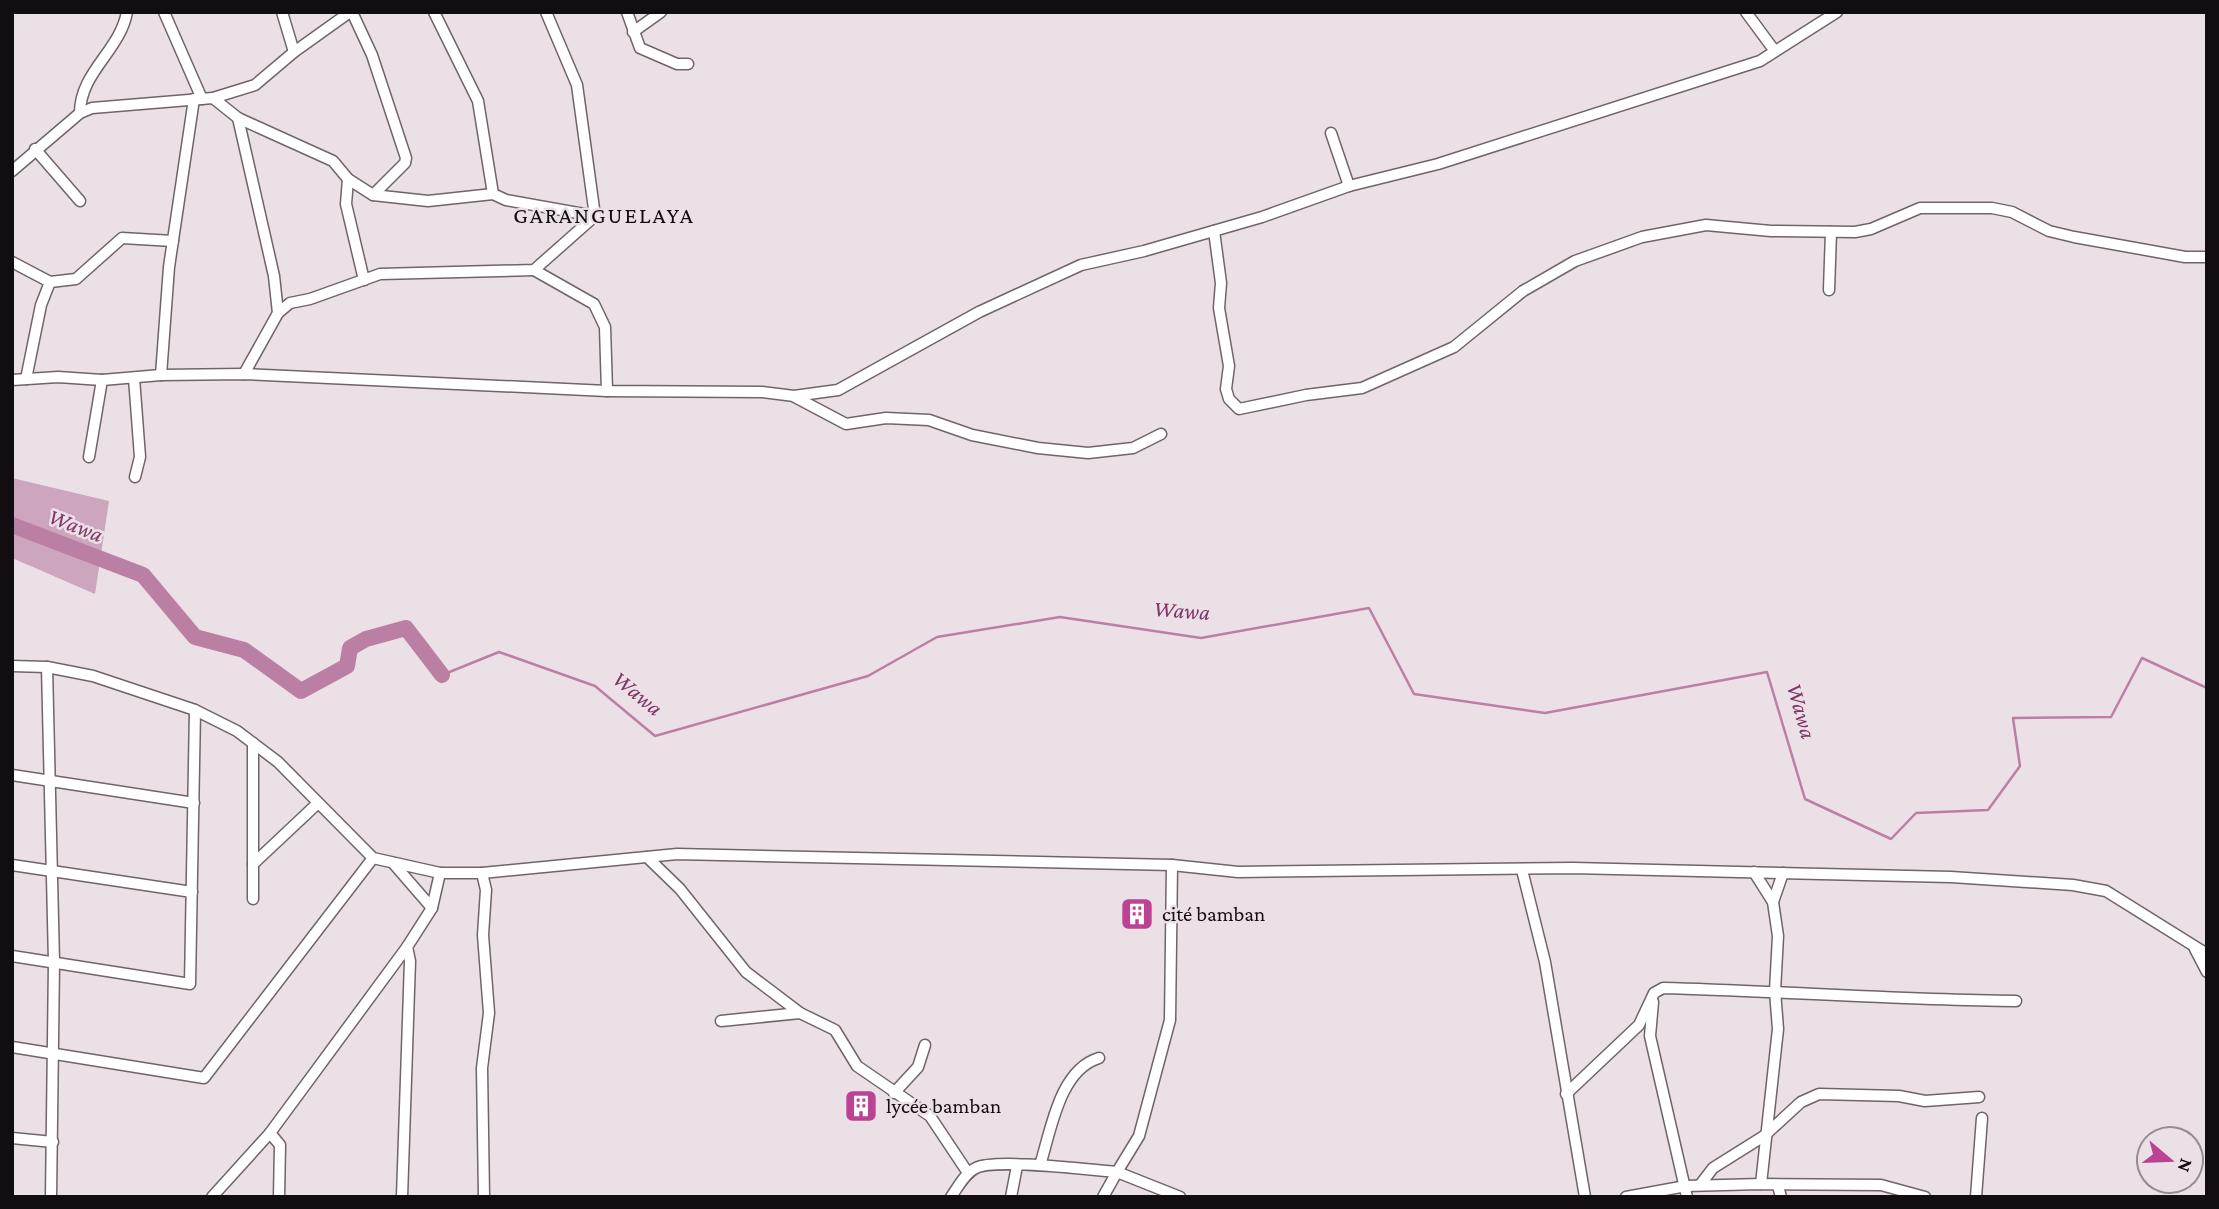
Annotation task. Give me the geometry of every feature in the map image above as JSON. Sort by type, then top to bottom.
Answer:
[{"type":"street","points":[[80,113],[80,95],[119,37],[127,12]]},
{"type":"street","points":[[161,375],[173,240],[203,99],[164,12]]},
{"type":"street","points":[[282,12],[294,52]]},
{"type":"street","points":[[12,170],[80,113],[92,108],[203,99],[255,85],[294,52],[351,12],[372,55],[407,158],[373,195]]},
{"type":"street","points":[[434,12],[478,101],[493,194]]},
{"type":"street","points":[[546,12],[577,85],[594,216]]},
{"type":"street","points":[[627,12],[640,48],[677,64],[688,64]]},
{"type":"street","points":[[633,32],[661,12]]},
{"type":"street","points":[[1746,12],[1774,50]]},
{"type":"street","points":[[12,380],[102,380],[161,375],[244,374],[607,391],[762,392],[794,396],[838,390],[979,312],[1081,265],[1214,231],[1349,186],[1438,164],[1760,61],[1837,12]]},
{"type":"street","points":[[203,99],[333,161],[348,179],[373,195],[428,201],[493,194],[506,200],[594,216]]},
{"type":"street","points":[[238,118],[274,276],[278,313]]},
{"type":"street","points":[[1331,133],[1349,186]]},
{"type":"street","points":[[35,149],[80,201]]},
{"type":"street","points":[[348,179],[347,212],[364,280]]},
{"type":"street","points":[[1214,231],[1221,283],[1219,308],[1229,366],[1226,389],[1229,399],[1239,409],[1306,395],[1362,388],[1454,347],[1523,291],[1553,273],[1626,241],[1706,225],[1831,232],[1871,229],[1920,208],[1992,208],[2012,212],[2049,231],[2074,237],[2185,257],[2207,257]]},
{"type":"street","points":[[534,270],[594,216]]},
{"type":"street","points":[[1829,290],[1831,232]]},
{"type":"street","points":[[12,262],[50,282],[76,279],[122,237],[173,240]]},
{"type":"street","points":[[244,374],[278,313],[290,303],[395,272],[534,270],[594,304],[605,327],[607,391]]},
{"type":"street","points":[[26,379],[41,305],[50,282]]},
{"type":"street","points":[[134,378],[140,457],[135,477]]},
{"type":"street","points":[[89,457],[102,380]]},
{"type":"street","points":[[794,396],[846,424],[886,418],[929,420],[972,435],[1038,448],[1088,453],[1133,448],[1161,434]]},
{"type":"street","points":[[12,666],[47,667],[93,676],[195,710],[237,731],[278,762],[373,858],[440,873],[482,873],[677,854],[1172,865],[1238,872],[1522,870],[1951,877],[2073,885],[2106,891],[2164,925],[2195,949],[2207,954]]},
{"type":"street","points":[[47,667],[54,962],[51,1197]]},
{"type":"street","points":[[12,956],[190,984],[195,710]]},
{"type":"street","points":[[253,743],[253,899]]},
{"type":"street","points":[[12,775],[194,803]]},
{"type":"street","points":[[253,864],[318,803]]},
{"type":"street","points":[[647,857],[680,889],[746,972],[800,1013],[835,1030],[857,1066],[930,1116],[968,1172]]},
{"type":"street","points":[[12,1047],[204,1078],[373,858]]},
{"type":"street","points":[[393,863],[432,908]]},
{"type":"street","points":[[12,865],[192,892]]},
{"type":"street","points":[[1103,1197],[1139,1136],[1170,1020],[1172,865]]},
{"type":"street","points":[[1522,870],[1545,962],[1585,1197]]},
{"type":"street","points":[[1754,872],[1773,902],[1779,936],[1775,991],[1778,1028],[1761,1184]]},
{"type":"street","points":[[212,1197],[270,1133],[407,947],[432,908],[440,873]]},
{"type":"street","points":[[482,873],[486,890],[483,935],[489,1013],[482,1068],[484,1197]]},
{"type":"street","points":[[1773,902],[1783,873]]},
{"type":"street","points":[[402,1197],[410,961],[407,947]]},
{"type":"street","points":[[2195,949],[2207,972]]},
{"type":"street","points":[[1566,1094],[1639,1025],[1654,993],[1663,988],[1775,991],[1922,1000],[2015,1001]]},
{"type":"street","points":[[1654,993],[1650,1036],[1687,1191]]},
{"type":"street","points":[[721,1021],[800,1013]]},
{"type":"street","points":[[894,1093],[918,1067],[925,1045]]},
{"type":"street","points":[[1040,1165],[1063,1092],[1082,1066],[1099,1058]]},
{"type":"street","points":[[1700,1185],[1713,1168],[1765,1136],[1801,1102],[1819,1094],[1899,1096],[1925,1101],[1979,1097]]},
{"type":"street","points":[[1976,1197],[1982,1118]]},
{"type":"street","points":[[270,1133],[280,1145],[279,1197]]},
{"type":"street","points":[[12,1138],[53,1142]]},
{"type":"street","points":[[951,1197],[968,1172],[978,1166],[1040,1165],[1117,1172],[1180,1197]]},
{"type":"street","points":[[1011,1197],[1017,1166]]},
{"type":"street","points":[[1626,1197],[1687,1191],[1700,1185],[1761,1184],[1881,1185],[1925,1197]]},
{"type":"street","points":[[1778,1186],[1781,1197]]},
{"type":"shaded area","points":[[12,478],[109,501],[95,594],[12,558]]},
{"type":"waterway","name":"Wawa","points":[[12,525],[143,575],[195,637],[244,650],[301,691],[347,666],[350,648],[366,639],[406,628],[442,675]]},
{"type":"waterway","name":"Wawa","points":[[442,675],[499,652],[595,686],[655,736],[868,676],[937,637],[1060,617],[1201,638],[1369,608],[1414,694],[1545,713],[1767,672],[1805,799],[1891,839],[1916,813],[1988,810],[2020,766],[2013,718],[2111,717],[2142,658],[2207,688]]},
{"type":"place","name":"cité bamban","points":[[1137,914]]},
{"type":"place","name":"lycée bamban","points":[[861,1106]]},
{"type":"district","name":"GARANGUELAYA","points":[[604,215]]}]
